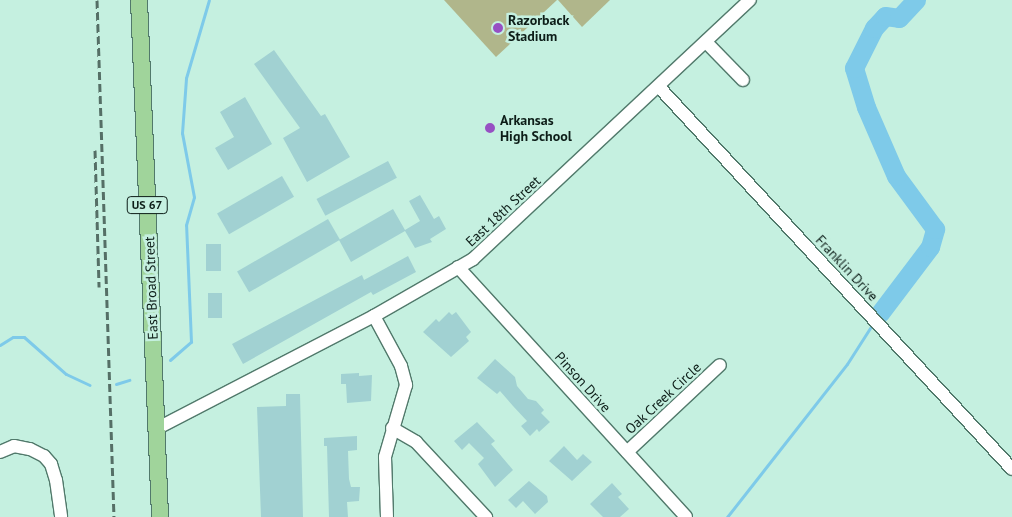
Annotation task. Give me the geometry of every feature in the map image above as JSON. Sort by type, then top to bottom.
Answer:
[{"type":"main road","name":"East Broad Street","points":[[139,0],[160,517]]},
{"type":"street","name":"East 18th Street","points":[[156,429],[374,316],[473,260],[750,0]]},
{"type":"street","points":[[706,42],[743,80]]},
{"type":"street","name":"Franklin Drive","points":[[659,86],[1012,469]]},
{"type":"street","name":"Pinson Drive","points":[[458,267],[686,517]]},
{"type":"street","points":[[374,316],[402,366],[406,385],[385,457],[388,517]]},
{"type":"street","name":"Oak Creek Circle","points":[[627,452],[720,366]]},
{"type":"street","points":[[392,428],[416,442],[486,517]]},
{"type":"street","points":[[0,452],[14,446],[30,448],[44,456],[51,464],[56,480],[61,517]]},
{"type":"green space","name":"Razorback Stadium","points":[[444,0],[557,0],[496,57]]},
{"type":"green space","name":"Razorback Stadium","points":[[558,0],[610,0],[582,27]]},
{"type":"building","points":[[274,50],[321,116],[325,114],[350,157],[307,182],[283,138],[300,128],[254,64]]},
{"type":"building","points":[[245,97],[272,144],[228,170],[215,148],[234,137],[220,112]]},
{"type":"building","points":[[388,161],[397,178],[325,216],[316,199]]},
{"type":"building","points":[[282,176],[294,197],[229,234],[217,214]]},
{"type":"building","points":[[420,195],[434,219],[439,216],[446,229],[430,239],[432,242],[415,248],[405,231],[351,262],[339,240],[393,209],[405,230],[420,221],[409,201]]},
{"type":"building","points":[[328,219],[340,240],[249,292],[237,272]]},
{"type":"building","points":[[206,244],[221,244],[221,271],[206,271]]},
{"type":"building","points":[[408,256],[416,272],[373,295],[371,292],[243,364],[232,344],[362,275],[364,280]]},
{"type":"building","points":[[208,293],[222,293],[222,318],[208,318]]},
{"type":"building","points":[[449,312],[452,315],[456,312],[471,332],[466,337],[469,341],[451,357],[423,332],[436,319],[439,322]]},
{"type":"building","points":[[495,359],[515,377],[517,386],[528,399],[536,401],[544,410],[541,413],[550,422],[539,432],[537,429],[530,436],[521,426],[527,421],[500,391],[497,394],[477,378]]},
{"type":"building","points":[[359,373],[359,376],[372,375],[371,401],[347,403],[346,384],[341,384],[341,374]]},
{"type":"building","points":[[286,394],[300,394],[303,517],[261,517],[257,407],[286,406]]},
{"type":"building","points":[[477,422],[495,441],[491,444],[513,470],[495,487],[478,464],[484,458],[469,443],[462,450],[454,441]]},
{"type":"building","points":[[357,436],[357,450],[348,451],[349,479],[351,487],[360,487],[359,501],[347,502],[348,517],[329,517],[327,446],[324,446],[324,438]]},
{"type":"building","points":[[564,446],[577,460],[583,454],[592,462],[572,481],[549,461]]},
{"type":"building","points":[[529,481],[547,496],[548,502],[535,514],[523,501],[516,508],[508,500]]},
{"type":"building","points":[[612,483],[622,494],[618,497],[629,509],[620,517],[603,517],[590,504]]},
{"type":"waterway","points":[[170,360],[191,342],[186,225],[194,197],[182,133],[186,78],[209,0]]},
{"type":"waterway","points":[[880,313],[930,247],[935,229],[896,176],[866,107],[854,68],[874,28],[885,16],[899,18],[916,0]]},
{"type":"waterway","points":[[727,517],[847,364],[870,328]]},
{"type":"waterway","points":[[0,345],[13,337],[24,337],[66,374],[90,385]]},
{"type":"waterway","points":[[116,384],[129,380]]},
{"type":"railway","points":[[97,0],[114,517]]},
{"type":"railway","points":[[95,150],[99,287]]},
{"type":"place","name":"Razorback Stadium","points":[[498,28]]},
{"type":"place","name":"Arkansas High School","points":[[490,128]]}]
